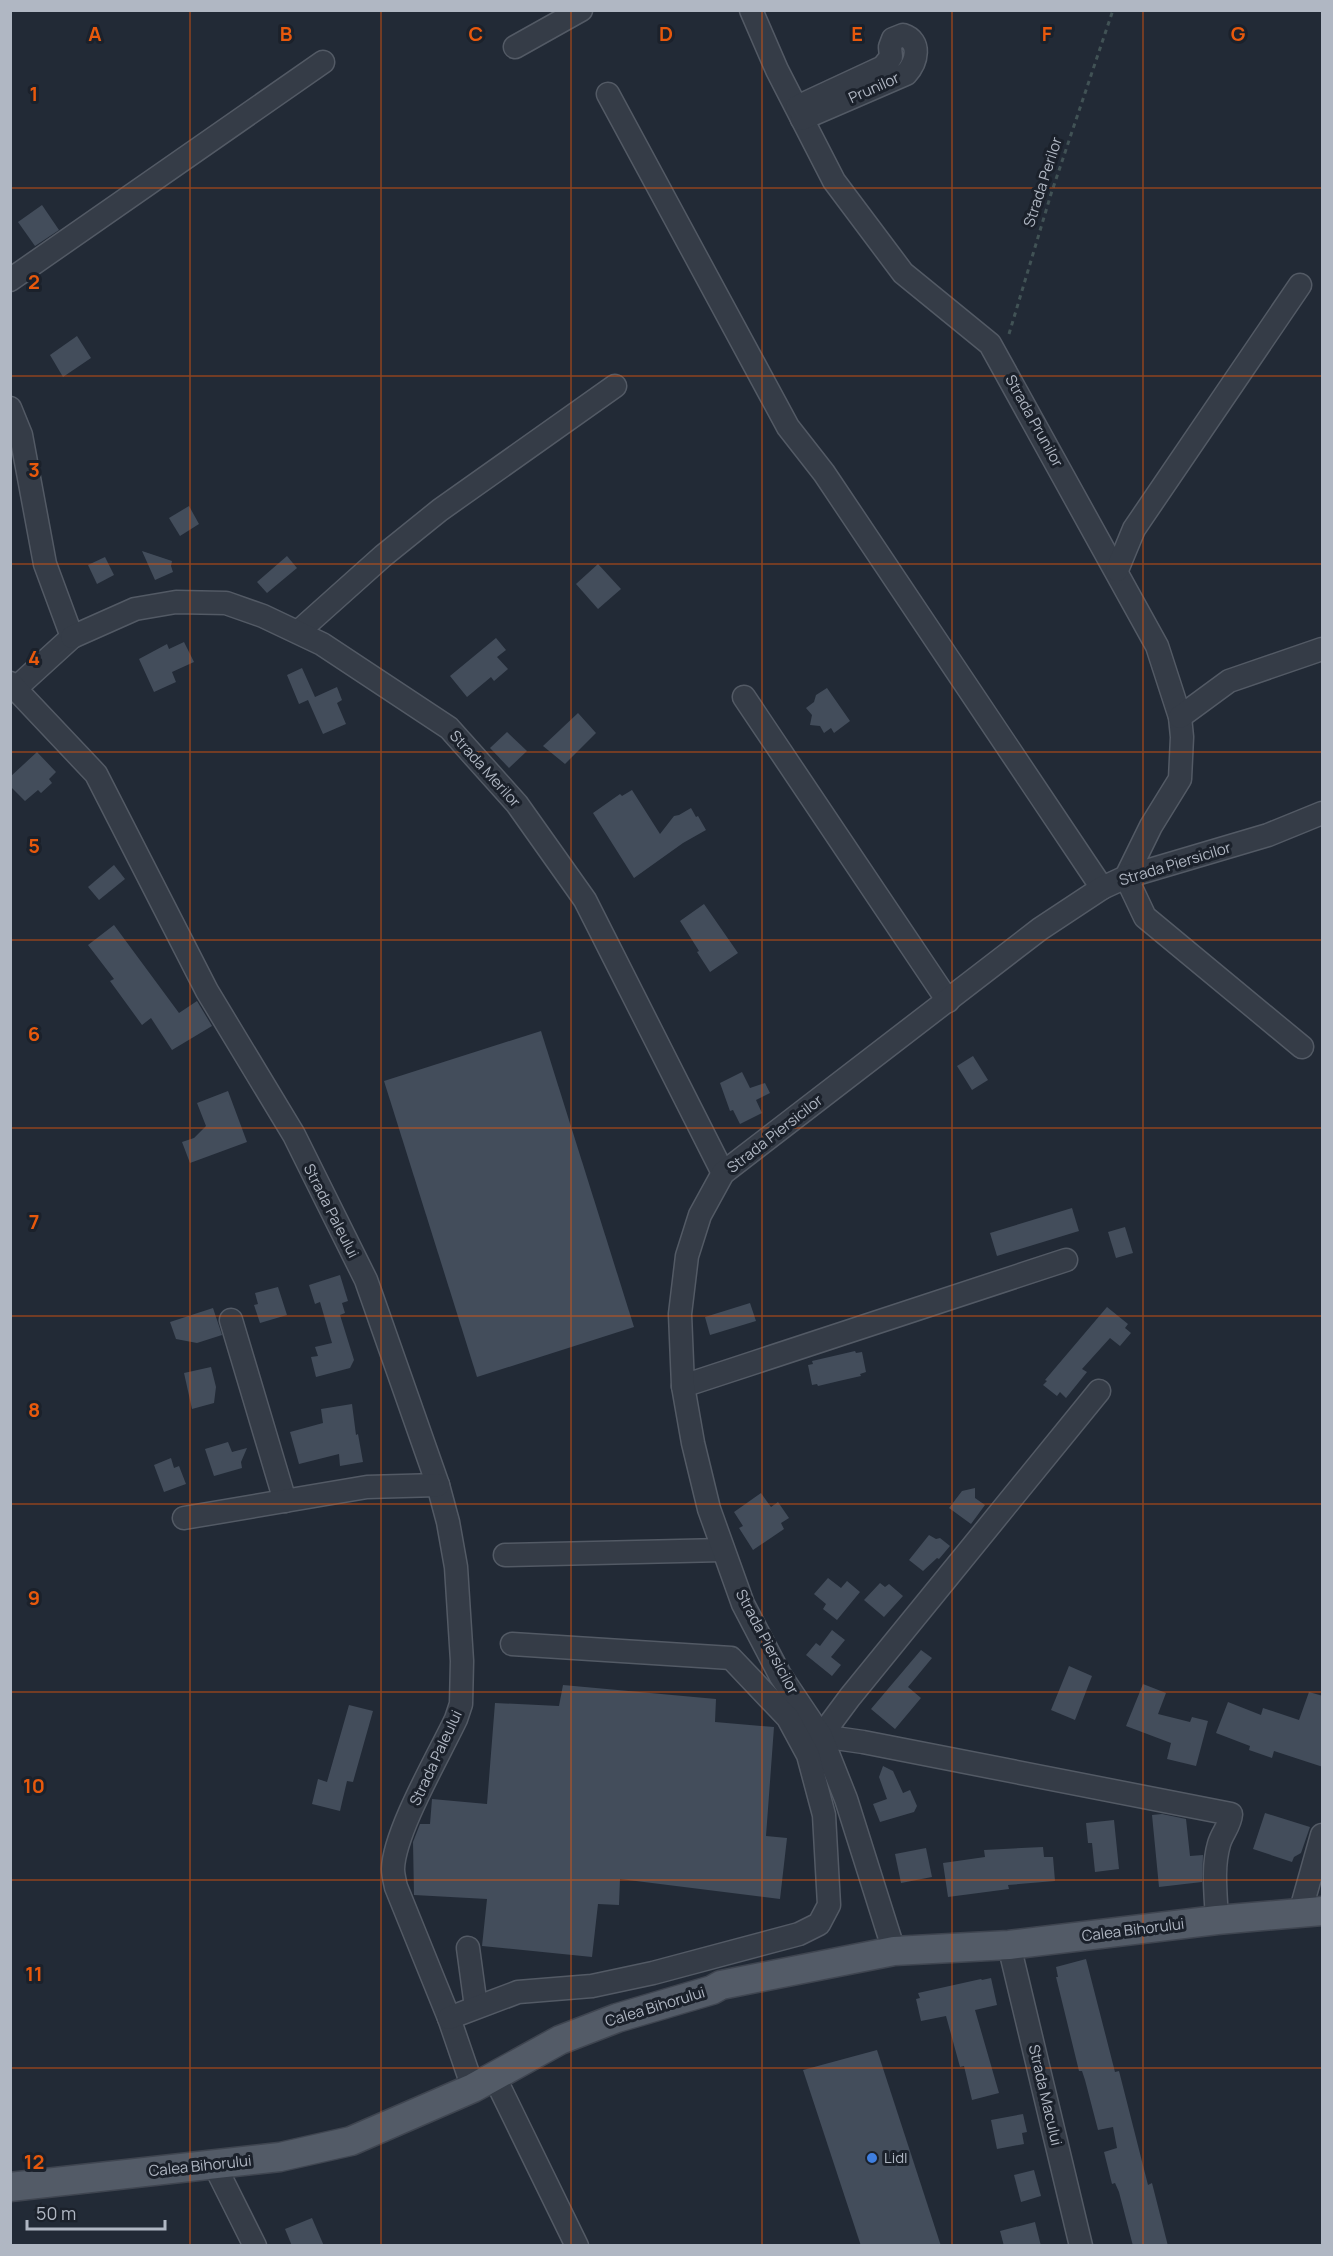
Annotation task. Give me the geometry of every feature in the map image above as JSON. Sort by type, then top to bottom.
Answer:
[{"type":"main road","name":"Calea Bihorului","points":[[10,2187],[280,2157],[351,2141],[483,2082],[560,2040],[617,2018],[712,1990],[721,1985],[894,1951],[1009,1945],[1217,1920],[1311,1912]]},
{"type":"street","points":[[515,46],[581,10]]},
{"type":"street","name":"Strada Prunilor","points":[[751,10],[777,70],[834,181],[903,273],[990,344],[1157,646],[1180,717],[1182,737],[1180,779],[1151,826],[1126,877]]},
{"type":"street","name":"Prunilor","points":[[903,34],[914,42],[915,64],[906,74],[799,113],[883,67],[891,57],[890,47],[893,39],[903,34]]},
{"type":"street","points":[[10,280],[323,62]]},
{"type":"street","points":[[608,94],[788,427],[824,473],[1102,888]]},
{"type":"street","points":[[1117,570],[1134,529],[1300,285]]},
{"type":"street","points":[[298,632],[382,556],[440,510],[615,386]]},
{"type":"street","points":[[10,408],[21,435],[45,564],[72,637]]},
{"type":"street","name":"Strada Merilor","points":[[72,637],[135,609],[176,602],[226,603],[263,616],[322,644],[450,728],[517,804],[585,900],[723,1173]]},
{"type":"street","name":"Strada Paleului","points":[[72,637],[13,685],[96,774],[207,991],[294,1135],[366,1280],[438,1485],[448,1522],[456,1567],[462,1661],[461,1704],[456,1719],[410,1813],[398,1845],[393,1869],[396,1887],[449,2018],[577,2246]]},
{"type":"street","points":[[1180,717],[1229,681],[1323,649]]},
{"type":"street","points":[[744,697],[948,1001]]},
{"type":"street","name":"Strada Piersicilor","points":[[894,1951],[846,1799],[821,1736],[780,1675],[743,1604],[709,1509],[683,1386],[680,1314],[687,1256],[700,1215],[723,1173],[1040,929],[1102,888],[1126,877],[1269,835],[1323,813]]},
{"type":"street","points":[[1126,877],[1145,917],[1302,1047]]},
{"type":"street","points":[[683,1386],[1066,1260]]},
{"type":"street","points":[[231,1320],[285,1501]]},
{"type":"street","points":[[1099,1391],[850,1697],[821,1736],[863,1742],[1231,1814],[1227,1831],[1219,1842],[1215,1862],[1217,1920]]},
{"type":"street","points":[[184,1518],[367,1487],[438,1485]]},
{"type":"street","points":[[505,1555],[723,1550]]},
{"type":"street","points":[[449,2018],[518,1992],[592,1986],[653,1973],[799,1934],[819,1924],[829,1905],[824,1815],[808,1755],[788,1718],[731,1658],[512,1644]]},
{"type":"street","points":[[1311,1912],[1323,1835]]},
{"type":"street","name":"Strada Macului","points":[[1009,1945],[1081,2246]]},
{"type":"street","points":[[468,1948],[476,2007]]},
{"type":"street","points":[[214,2164],[255,2246]]},
{"type":"path","name":"Strada Perilor","points":[[1000,362],[1051,194],[1113,10]]},
{"type":"building","points":[[42,205],[59,230],[35,246],[18,222]]},
{"type":"building","points":[[77,336],[91,358],[63,377],[50,355]]},
{"type":"building","points":[[189,506],[199,524],[180,536],[169,518]]},
{"type":"building","points":[[142,551],[172,561],[173,572],[155,580]]},
{"type":"building","points":[[287,556],[297,568],[267,593],[257,582]]},
{"type":"building","points":[[105,557],[114,575],[97,584],[88,565]]},
{"type":"building","points":[[598,564],[621,589],[598,609],[576,584]]},
{"type":"building","points":[[496,638],[506,650],[497,657],[508,669],[494,681],[491,677],[467,697],[450,676]]},
{"type":"building","points":[[184,642],[194,662],[172,672],[176,682],[154,692],[139,659],[167,644],[169,649]]},
{"type":"building","points":[[302,668],[315,697],[337,687],[342,700],[337,703],[346,724],[323,734],[308,700],[299,704],[287,675]]},
{"type":"building","points":[[827,688],[850,721],[834,733],[831,728],[824,733],[820,726],[810,725],[812,715],[806,708],[814,702],[816,695]]},
{"type":"building","points":[[578,713],[596,733],[565,764],[543,746]]},
{"type":"building","points":[[507,732],[527,751],[509,768],[490,748]]},
{"type":"building","points":[[37,752],[56,772],[49,779],[52,783],[41,793],[38,790],[25,801],[10,786],[10,777]]},
{"type":"building","points":[[632,790],[660,834],[674,816],[691,808],[706,830],[683,843],[634,878],[593,813],[620,794],[622,796]]},
{"type":"building","points":[[114,865],[125,879],[99,900],[88,887]]},
{"type":"building","points":[[704,904],[738,953],[710,972],[680,921]]},
{"type":"building","points":[[114,925],[179,1013],[197,1001],[212,1026],[172,1050],[151,1018],[142,1025],[110,981],[114,979],[88,945]]},
{"type":"building","points":[[541,1031],[634,1327],[477,1377],[384,1081]]},
{"type":"building","points":[[973,1056],[988,1080],[972,1090],[957,1066]]},
{"type":"building","points":[[742,1072],[750,1088],[765,1083],[770,1093],[756,1100],[762,1113],[740,1124],[733,1110],[730,1111],[720,1083]]},
{"type":"building","points":[[228,1091],[247,1142],[190,1163],[182,1142],[194,1138],[206,1126],[197,1103]]},
{"type":"building","points":[[1072,1208],[1079,1231],[997,1256],[990,1233]]},
{"type":"building","points":[[1125,1227],[1133,1253],[1116,1258],[1108,1232]]},
{"type":"building","points":[[340,1275],[348,1301],[342,1303],[345,1313],[340,1315],[354,1360],[350,1368],[316,1377],[311,1357],[318,1356],[315,1347],[332,1343],[320,1302],[315,1304],[309,1285]]},
{"type":"building","points":[[278,1287],[287,1315],[260,1323],[254,1305],[258,1304],[255,1293]]},
{"type":"building","points":[[750,1303],[756,1321],[710,1335],[705,1317]]},
{"type":"building","points":[[1107,1307],[1128,1324],[1125,1328],[1131,1333],[1120,1346],[1110,1338],[1082,1369],[1087,1372],[1066,1398],[1060,1392],[1057,1396],[1043,1385],[1047,1381],[1045,1380]]},
{"type":"building","points":[[213,1308],[222,1335],[197,1343],[176,1339],[170,1322]]},
{"type":"building","points":[[855,1351],[856,1353],[862,1352],[866,1372],[860,1374],[861,1376],[818,1386],[817,1384],[812,1385],[808,1365],[813,1364],[812,1361]]},
{"type":"building","points":[[211,1367],[216,1387],[214,1403],[192,1409],[184,1373]]},
{"type":"building","points":[[352,1404],[356,1435],[358,1434],[363,1462],[340,1466],[339,1454],[299,1464],[290,1432],[323,1423],[321,1409]]},
{"type":"building","points":[[228,1442],[232,1452],[247,1448],[241,1462],[242,1468],[214,1476],[205,1449]]},
{"type":"building","points":[[171,1458],[174,1468],[179,1466],[186,1484],[164,1492],[154,1465]]},
{"type":"building","points":[[975,1488],[975,1498],[985,1505],[971,1524],[949,1508],[962,1491]]},
{"type":"building","points":[[761,1493],[771,1507],[778,1502],[789,1518],[781,1523],[784,1529],[753,1550],[739,1528],[743,1526],[734,1512]]},
{"type":"building","points":[[929,1535],[936,1539],[940,1538],[950,1546],[939,1559],[937,1558],[923,1571],[909,1560]]},
{"type":"building","points":[[828,1578],[841,1588],[847,1581],[860,1592],[837,1620],[823,1609],[826,1604],[814,1594]]},
{"type":"building","points":[[880,1583],[885,1587],[889,1584],[903,1596],[884,1617],[864,1600]]},
{"type":"building","points":[[832,1630],[845,1640],[831,1657],[841,1665],[832,1676],[806,1655],[816,1643],[820,1646]]},
{"type":"building","points":[[921,1650],[932,1658],[908,1687],[921,1698],[895,1729],[871,1709]]},
{"type":"building","points":[[1069,1666],[1092,1676],[1075,1720],[1051,1710]]},
{"type":"building","points":[[1143,1684],[1166,1693],[1158,1714],[1190,1722],[1192,1717],[1208,1721],[1196,1766],[1167,1759],[1171,1743],[1126,1726]]},
{"type":"building","points":[[563,1685],[716,1699],[715,1722],[774,1727],[766,1836],[787,1838],[780,1899],[620,1879],[619,1905],[598,1904],[592,1957],[482,1946],[487,1899],[414,1895],[413,1842],[420,1824],[430,1824],[432,1799],[487,1804],[495,1703],[559,1706]]},
{"type":"building","points":[[1309,1692],[1323,1696],[1323,1767],[1274,1751],[1272,1758],[1249,1750],[1250,1746],[1216,1733],[1228,1702],[1261,1715],[1263,1708],[1299,1720]]},
{"type":"building","points":[[349,1705],[373,1711],[353,1782],[347,1781],[340,1811],[312,1804],[318,1779],[327,1782]]},
{"type":"building","points":[[883,1766],[893,1771],[903,1793],[910,1790],[917,1806],[914,1812],[880,1822],[873,1804],[887,1799],[879,1777]]},
{"type":"building","points":[[1265,1813],[1310,1827],[1301,1853],[1294,1857],[1292,1862],[1253,1849]]},
{"type":"building","points":[[1162,1814],[1186,1819],[1190,1856],[1203,1855],[1202,1882],[1159,1887],[1152,1815]]},
{"type":"building","points":[[1114,1820],[1119,1869],[1095,1872],[1092,1843],[1088,1843],[1086,1823]]},
{"type":"building","points":[[1043,1847],[1044,1857],[1053,1857],[1055,1881],[1008,1885],[1009,1889],[948,1897],[943,1863],[985,1857],[984,1850]]},
{"type":"building","points":[[926,1848],[932,1877],[901,1883],[895,1854]]},
{"type":"building","points":[[1086,1959],[1115,2072],[1119,2071],[1148,2185],[1152,2183],[1168,2246],[1133,2246],[1119,2192],[1115,2183],[1112,2184],[1104,2152],[1117,2148],[1113,2127],[1098,2130],[1085,2080],[1082,2071],[1079,2071],[1056,1977],[1058,1977],[1056,1967]]},
{"type":"building","points":[[991,1978],[997,2005],[975,2010],[999,2093],[972,2100],[964,2066],[960,2067],[946,2016],[921,2021],[916,1999],[920,1998],[918,1993]]},
{"type":"building","name":"Lidl","points":[[877,2050],[941,2246],[861,2246],[803,2070]]},
{"type":"building","points":[[1023,2114],[1027,2132],[1022,2133],[1024,2144],[997,2149],[991,2120]]},
{"type":"building","points":[[1034,2170],[1041,2196],[1021,2202],[1014,2175]]},
{"type":"building","points":[[312,2218],[324,2246],[292,2246],[285,2229]]},
{"type":"building","points":[[1035,2222],[1041,2246],[1004,2246],[1000,2231]]},
{"type":"place","name":"Lidl","points":[[872,2158]]}]
